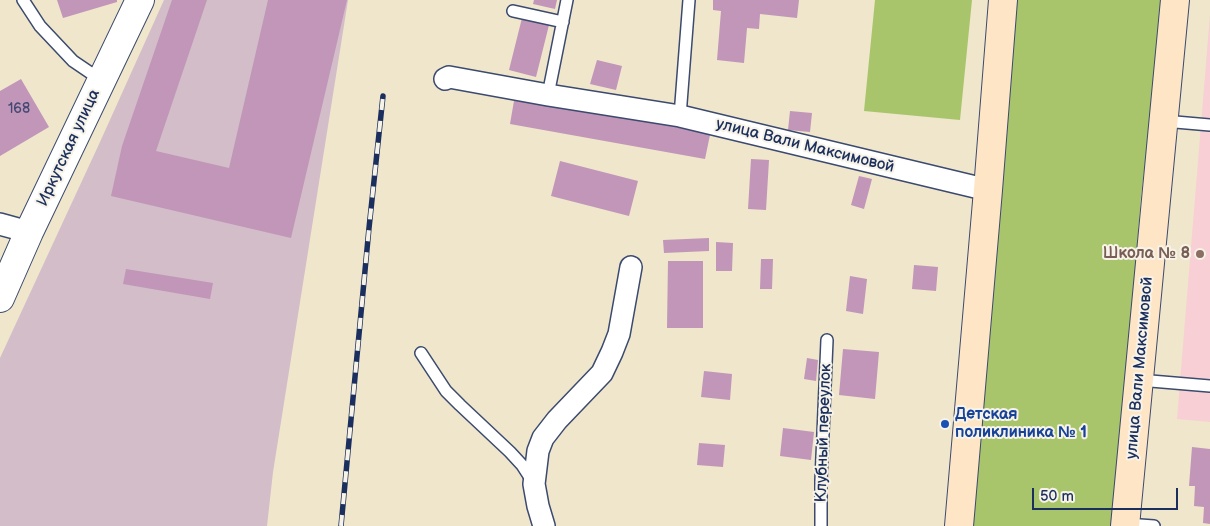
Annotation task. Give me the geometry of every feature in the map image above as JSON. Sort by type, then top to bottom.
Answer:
[{"type":"main road","points":[[959,526],[1003,0]]},
{"type":"main road","name":"улица Вали Максимовой","points":[[1126,525],[1175,0]]},
{"type":"street","name":"Иркутская улица","points":[[0,298],[29,232],[140,0]]},
{"type":"street","name":"улица Вали Максимовой","points":[[445,79],[449,78],[680,116],[988,190]]},
{"type":"street","points":[[0,224],[29,232]]},
{"type":"street","points":[[544,526],[534,484],[538,451],[543,438],[557,420],[602,372],[618,334],[631,267]]},
{"type":"lane","points":[[23,0],[40,26],[73,61],[101,80]]},
{"type":"lane","points":[[548,95],[567,0]]},
{"type":"lane","points":[[680,116],[689,0]]},
{"type":"lane","points":[[513,11],[562,22]]},
{"type":"lane","points":[[1164,120],[1210,125]]},
{"type":"lane","name":"Клубный переулок","points":[[821,526],[821,480],[828,340]]},
{"type":"lane","points":[[421,354],[446,391],[510,452],[522,465],[534,484]]},
{"type":"lane","points":[[1139,380],[1210,386]]},
{"type":"lane","points":[[1126,525],[1154,526]]},
{"type":"shaded area","points":[[164,0],[348,0],[273,472],[267,526],[0,526],[0,358]]},
{"type":"shaded area","name":"Школа № 8","points":[[1210,15],[1210,422],[1177,419]]},
{"type":"green space","points":[[875,0],[972,0],[960,120],[864,111]]},
{"type":"green space","points":[[1013,0],[1161,0],[1141,197],[1114,526],[971,526]]},
{"type":"building","points":[[57,0],[117,0],[117,2],[63,18]]},
{"type":"building","points":[[172,0],[207,0],[156,151],[229,168],[268,0],[347,0],[291,238],[111,196],[122,146]]},
{"type":"building","points":[[534,0],[557,0],[555,9],[533,4]]},
{"type":"building","points":[[713,0],[799,0],[797,18],[760,14],[759,29],[747,28],[744,63],[717,60],[721,11],[713,10]]},
{"type":"building","points":[[522,18],[549,25],[536,77],[509,70]]},
{"type":"building","points":[[597,60],[622,66],[616,90],[590,84]]},
{"type":"building","points":[[21,79],[49,127],[0,156],[0,91]]},
{"type":"building","points":[[515,95],[711,130],[705,159],[510,124]]},
{"type":"building","points":[[790,111],[812,113],[810,132],[788,130]]},
{"type":"building","points":[[751,159],[769,160],[766,210],[748,209]]},
{"type":"building","points":[[560,161],[638,181],[629,216],[551,196]]},
{"type":"building","points":[[859,176],[872,179],[864,209],[851,205]]},
{"type":"building","points":[[709,238],[709,251],[664,253],[663,240]]},
{"type":"building","points":[[716,242],[733,243],[732,271],[716,271]]},
{"type":"building","points":[[761,259],[773,259],[772,289],[760,289]]},
{"type":"building","points":[[668,261],[703,261],[703,328],[667,328]]},
{"type":"building","points":[[914,265],[938,267],[936,291],[912,289]]},
{"type":"building","points":[[126,269],[213,283],[210,299],[123,284]]},
{"type":"building","points":[[850,276],[867,279],[863,314],[846,311]]},
{"type":"building","points":[[843,349],[879,352],[875,399],[839,395]]},
{"type":"building","points":[[807,358],[818,360],[816,381],[804,379]]},
{"type":"building","points":[[704,371],[732,374],[730,400],[701,397]]},
{"type":"building","points":[[783,428],[814,432],[811,460],[780,456]]},
{"type":"building","points":[[699,443],[725,445],[723,467],[697,465]]},
{"type":"building","points":[[1192,447],[1210,449],[1210,524],[1203,523],[1204,507],[1194,506],[1195,486],[1189,486]]},
{"type":"railway","points":[[341,526],[383,96]]},
{"type":"place","name":"Школа № 8","points":[[1200,254]]},
{"type":"place","name":"Детская поликлиника № 1","points":[[945,424]]}]
